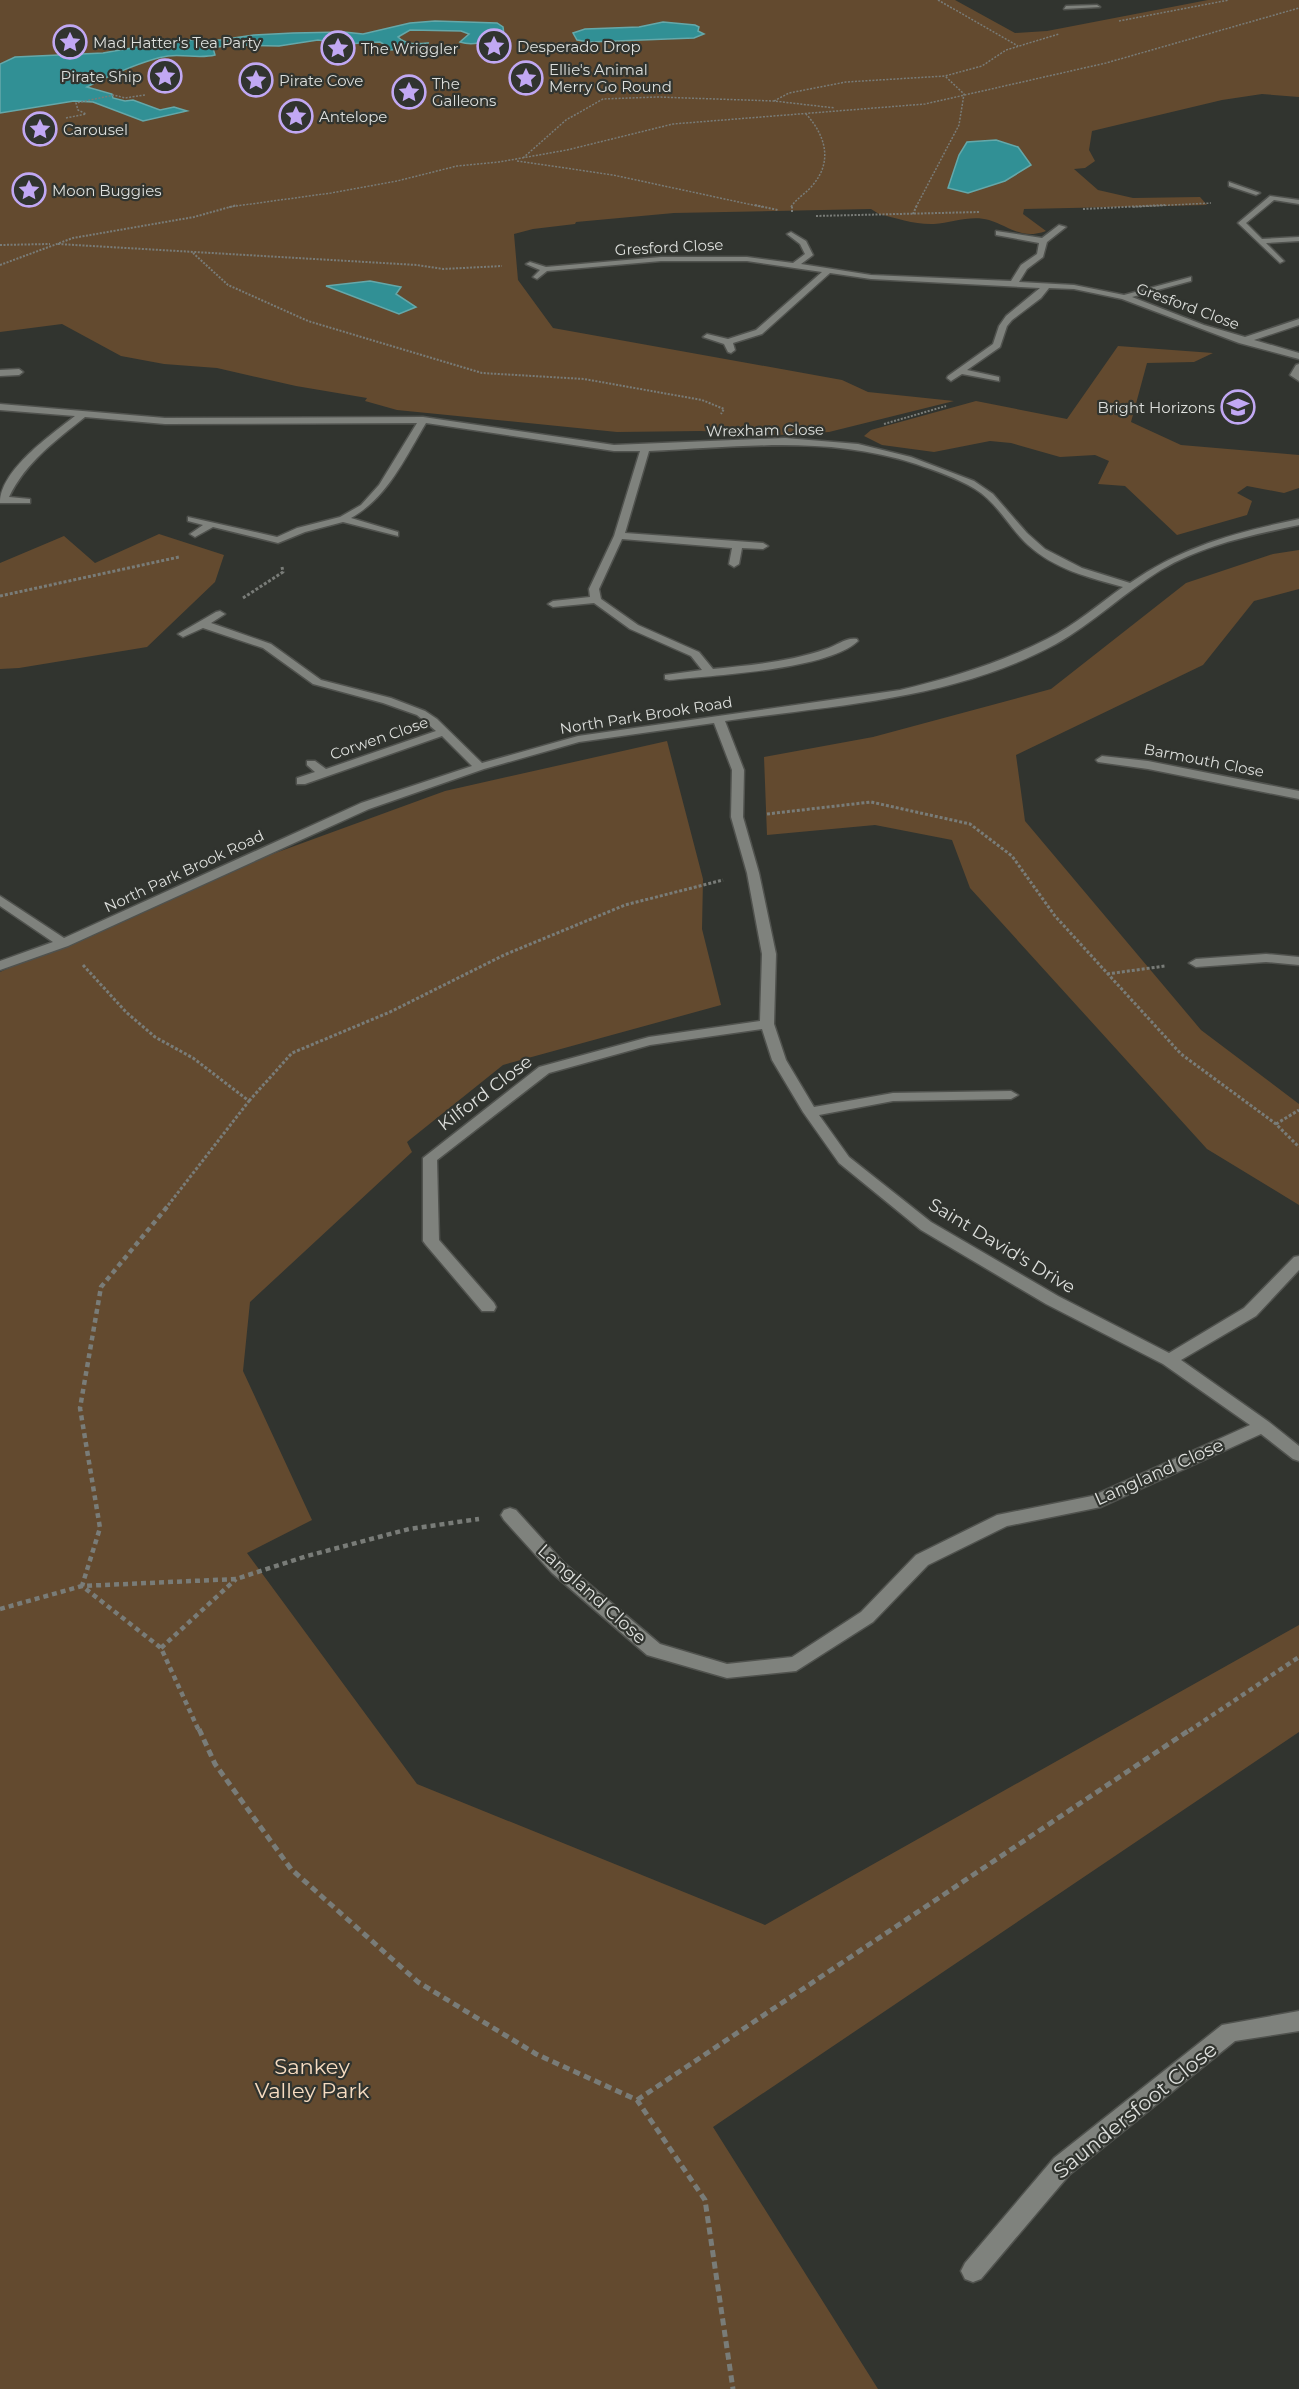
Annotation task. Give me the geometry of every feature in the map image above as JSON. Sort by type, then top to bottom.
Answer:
[{"type":"street","points":[[1065,9],[1097,7]]},
{"type":"street","points":[[1232,184],[1256,194],[1299,202]]},
{"type":"street","points":[[1273,198],[1242,223],[1280,261]]},
{"type":"street","points":[[999,233],[1043,241],[1062,227]]},
{"type":"street","points":[[790,234],[803,243],[809,255],[794,266]]},
{"type":"street","points":[[1259,242],[1299,239]]},
{"type":"street","points":[[1013,285],[1025,266],[1041,256],[1044,251],[1043,241]]},
{"type":"street","name":"Gresford Close","points":[[531,264],[545,269],[692,258],[747,259],[871,277],[1092,290],[1124,297],[1242,341],[1299,356]]},
{"type":"street","points":[[537,277],[545,269]]},
{"type":"street","points":[[707,337],[730,346],[759,332],[827,272]]},
{"type":"street","name":"Gresford Close","points":[[1124,297],[1188,279]]},
{"type":"street","points":[[951,378],[997,345],[1003,326],[1009,318],[1038,296],[1046,286]]},
{"type":"street","name":"Gresford Close","points":[[1242,341],[1299,321]]},
{"type":"street","points":[[1299,367],[1294,375],[1299,378]]},
{"type":"street","points":[[960,371],[996,379]]},
{"type":"street","points":[[1,376],[19,372]]},
{"type":"street","points":[[0,407],[84,413]]},
{"type":"street","points":[[27,501],[2,499],[26,460],[84,413]]},
{"type":"street","name":"Wrexham Close","points":[[84,413],[165,421],[423,420],[582,445],[645,449],[776,442],[841,444],[933,467],[973,484],[993,497],[1005,509],[1018,530],[1043,553],[1075,568],[1131,586]]},
{"type":"street","points":[[191,519],[278,540],[301,530],[343,519],[364,507],[384,487],[423,420]]},
{"type":"street","points":[[596,600],[594,589],[619,536],[645,449]]},
{"type":"street","points":[[343,519],[394,534]]},
{"type":"street","name":"North Park Brook Road","points":[[0,966],[63,943],[365,806],[480,766],[578,739],[900,693],[962,678],[1023,656],[1053,641],[1131,586],[1180,556],[1241,534],[1299,522]]},
{"type":"street","points":[[195,534],[211,524]]},
{"type":"street","points":[[619,536],[763,546]]},
{"type":"street","points":[[734,564],[738,545]]},
{"type":"street","points":[[553,604],[596,600],[634,627],[695,654],[709,671]]},
{"type":"street","points":[[183,634],[220,614]]},
{"type":"street","name":"Corwen Close","points":[[202,624],[267,646],[317,682],[404,705],[421,713],[480,766]]},
{"type":"street","points":[[669,677],[813,658],[853,641]]},
{"type":"street","name":"Saint David's Drive","points":[[718,718],[738,770],[737,817],[753,873],[769,954],[766,1024],[779,1060],[810,1112],[844,1160],[926,1226],[1052,1300],[1169,1360],[1263,1426],[1299,1455]]},
{"type":"street","name":"Corwen Close","points":[[301,781],[444,732]]},
{"type":"street","name":"Barmouth Close","points":[[1102,760],[1148,765],[1299,795]]},
{"type":"street","name":"Corwen Close","points":[[311,763],[324,773]]},
{"type":"street","points":[[0,900],[63,943]]},
{"type":"street","points":[[1196,963],[1266,958],[1299,961]]},
{"type":"street","name":"Kilford Close","points":[[488,1306],[431,1241],[430,1158],[544,1070],[649,1041],[766,1024]]},
{"type":"street","points":[[810,1112],[894,1097],[1011,1095]]},
{"type":"street","points":[[1169,1360],[1250,1312],[1299,1261]]},
{"type":"street","name":"Langland Close","points":[[510,1515],[558,1568],[654,1650],[727,1671],[796,1664],[867,1617],[922,1560],[1003,1520],[1095,1502],[1263,1426]]},
{"type":"street","name":"Saundersfoot Close","points":[[973,2271],[1062,2166],[1230,2032],[1299,2021]]},
{"type":"path","points":[[774,101],[789,93],[846,82],[945,76],[982,66],[993,57],[1018,46],[938,0]]},
{"type":"path","points":[[0,265],[53,244],[123,228],[194,217],[227,207],[267,200],[331,193],[397,181],[457,166],[523,158],[690,121],[839,109],[915,106],[1106,63],[1299,8]]},
{"type":"path","points":[[945,76],[964,94]]},
{"type":"path","points":[[913,214],[921,194],[959,125],[964,94]]},
{"type":"path","points":[[66,118],[86,114],[78,110],[76,103],[114,96],[125,98],[145,95]]},
{"type":"path","points":[[523,158],[566,120],[603,99],[657,97],[774,101],[839,109]]},
{"type":"path","points":[[510,160],[613,175],[793,213],[791,207],[822,174],[828,157],[825,141],[814,122],[805,113]]},
{"type":"path","points":[[0,245],[53,244],[417,265],[443,270],[531,264]]},
{"type":"path","points":[[193,253],[228,285],[308,321],[482,373],[584,378],[702,400],[724,409],[714,430],[719,446]]},
{"type":"path","points":[[841,444],[860,431],[970,399],[963,385],[951,378]]},
{"type":"path","points":[[220,614],[283,572],[278,540]]},
{"type":"path","points":[[0,596],[184,556]]},
{"type":"path","points":[[737,817],[871,802],[970,824],[1012,856],[1054,916],[1181,1054],[1276,1124],[1299,1147]]},
{"type":"path","points":[[82,1586],[100,1528],[80,1408],[101,1287],[182,1189],[249,1101],[292,1053],[390,1012],[504,955],[625,905],[753,873]]},
{"type":"path","points":[[63,943],[126,1012],[155,1037],[193,1058],[249,1101]]},
{"type":"path","points":[[1106,974],[1196,963]]},
{"type":"path","points":[[1276,1124],[1299,1110]]},
{"type":"path","points":[[0,1609],[82,1586],[237,1579],[307,1556],[409,1529],[510,1515]]},
{"type":"path","points":[[161,1648],[237,1579]]},
{"type":"path","points":[[82,1586],[161,1648],[215,1764],[291,1869],[418,1982],[537,2054],[637,2100],[705,2200],[733,2389]]},
{"type":"path","points":[[637,2100],[1299,1657]]},
{"type":"green space","points":[[0,0],[955,0],[1015,33],[1047,31],[1208,0],[1299,0],[1299,97],[1262,94],[1222,100],[1092,131],[1089,150],[1095,161],[1085,168],[1074,169],[1098,190],[1133,198],[1200,197],[1207,205],[1024,209],[1023,214],[1046,231],[1030,234],[1016,232],[989,220],[968,219],[934,224],[920,223],[879,214],[871,209],[674,213],[576,222],[514,234],[518,280],[553,328],[842,380],[868,392],[954,401],[829,432],[779,435],[701,431],[617,432],[397,410],[365,401],[367,398],[296,386],[217,368],[164,364],[121,356],[62,324],[0,332]]},
{"type":"green space","points":[[1118,346],[1213,353],[1194,362],[1147,363],[1131,422],[1181,445],[1299,455],[1299,488],[1284,493],[1247,486],[1237,493],[1252,501],[1247,515],[1177,535],[1125,486],[1098,484],[1109,461],[1095,455],[1060,457],[1011,443],[990,441],[934,452],[882,445],[864,436],[871,430],[976,401],[1067,419]]},
{"type":"green space","points":[[159,534],[224,555],[215,582],[147,647],[19,668],[0,669],[0,563],[64,536],[95,563]]},
{"type":"green space","points":[[1299,550],[1299,589],[1254,601],[1203,665],[1016,755],[1025,821],[1201,1030],[1299,1104],[1299,1205],[1207,1149],[970,888],[952,840],[875,825],[767,835],[764,757],[873,737],[1051,689],[1186,583],[1273,554]]},
{"type":"green space","name":"Sankey Valley Park","points":[[667,741],[703,879],[702,929],[721,1005],[503,1065],[407,1142],[412,1152],[250,1302],[243,1371],[312,1520],[247,1553],[417,1784],[765,1925],[1299,1625],[1299,1732],[713,2127],[878,2389],[0,2389],[0,972],[201,880],[445,791]]},
{"type":"water","points":[[435,21],[497,23],[503,27],[504,35],[471,44],[460,42],[469,34],[461,31],[410,30],[398,37],[408,43],[428,43],[425,49],[386,50],[387,46],[380,42],[345,44],[318,40],[279,46],[229,45],[213,48],[215,55],[168,56],[149,61],[87,87],[112,94],[113,98],[133,100],[160,110],[174,107],[187,111],[143,121],[93,102],[74,101],[0,113],[0,64],[15,57],[103,53],[177,40],[220,40],[293,33],[363,34],[410,23]]},
{"type":"water","points":[[663,22],[695,25],[699,27],[698,31],[704,34],[694,38],[589,42],[577,40],[573,33],[585,29],[639,27]]},
{"type":"water","points":[[996,140],[1018,147],[1031,165],[1005,181],[968,193],[948,188],[959,155],[967,142]]},
{"type":"water","points":[[370,281],[401,287],[396,294],[416,307],[399,314],[326,286]]},
{"type":"place","name":"Mad Hatter's Tea Party","points":[[70,42]]},
{"type":"place","name":"Desperado Drop","points":[[494,46]]},
{"type":"place","name":"The Wriggler","points":[[338,48]]},
{"type":"place","name":"Pirate Ship","points":[[165,76]]},
{"type":"place","name":"Ellie's Animal Merry Go Round","points":[[526,78]]},
{"type":"place","name":"Pirate Cove","points":[[256,80]]},
{"type":"place","name":"The Galleons","points":[[409,92]]},
{"type":"place","name":"Antelope","points":[[296,116]]},
{"type":"place","name":"Carousel","points":[[40,129]]},
{"type":"place","name":"Moon Buggies","points":[[29,190]]},
{"type":"place","name":"Bright Horizons","points":[[1238,407]]}]
